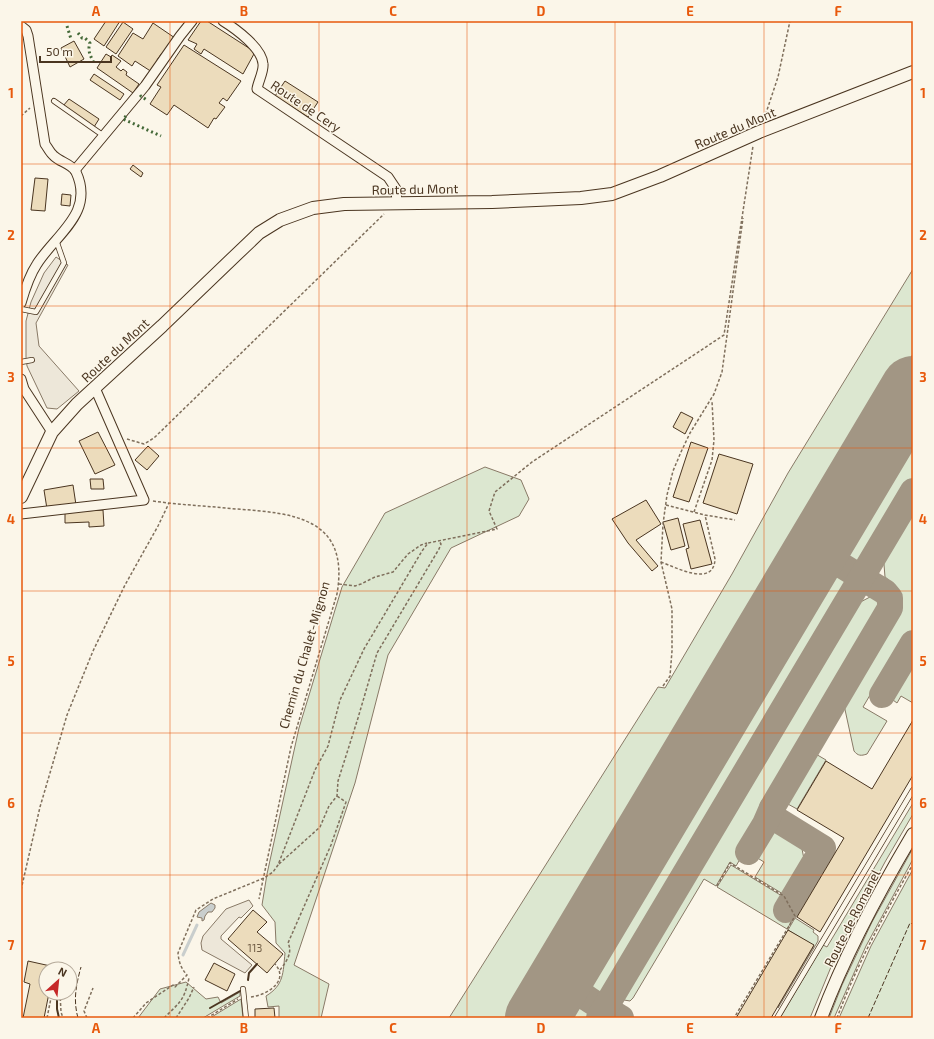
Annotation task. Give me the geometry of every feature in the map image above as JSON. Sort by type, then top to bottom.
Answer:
[{"type":"main road","name":"Route du Mont","points":[[21,497],[52,432],[77,404],[237,254],[269,226],[291,215],[313,208],[344,204],[492,202],[604,196],[626,190],[759,132],[913,72]]},
{"type":"main road","name":"Route de Romanel","points":[[821,1018],[850,949],[878,895],[913,834]]},
{"type":"street","points":[[75,170],[145,86],[192,21]]},
{"type":"street","name":"Route de Cery","points":[[223,21],[234,28],[258,50],[263,65],[256,89],[388,177],[396,190],[395,203]]},
{"type":"street","points":[[21,26],[26,30],[28,36],[45,144],[53,156],[75,170],[81,185],[79,206],[72,222],[37,264],[26,283],[22,298]]},
{"type":"street","points":[[21,379],[23,390],[52,432]]},
{"type":"street","points":[[21,514],[144,500],[95,388]]},
{"type":"lane","points":[[54,101],[104,136]]},
{"type":"lane","points":[[21,308],[36,312],[64,263],[56,240]]},
{"type":"lane","points":[[21,362],[32,360]]},
{"type":"lane","points":[[777,1018],[913,790]]},
{"type":"lane","points":[[243,989],[246,1018]]},
{"type":"path","points":[[759,132],[778,76],[790,21]]},
{"type":"path","points":[[21,116],[27,110]]},
{"type":"path","points":[[339,584],[355,586],[375,577],[393,572],[408,554],[421,545],[497,529],[489,511],[495,492],[532,462],[724,335],[753,144],[724,362],[712,399],[690,433],[680,452],[671,478],[666,505],[663,524],[661,562],[672,609],[672,651],[670,676],[663,686]]},
{"type":"path","points":[[113,430],[129,440],[144,444],[154,438],[395,203]]},
{"type":"path","points":[[694,512],[712,460],[714,440],[712,399]]},
{"type":"path","name":"Chemin du Chalet-Mignon","points":[[144,500],[268,511],[295,516],[307,521],[329,538],[334,546],[339,561],[339,584],[337,594],[291,746],[259,899]]},
{"type":"path","points":[[21,890],[40,807],[67,716],[93,651],[125,585],[169,503]]},
{"type":"path","points":[[666,505],[705,515],[735,520]]},
{"type":"path","points":[[661,562],[692,574],[702,574],[710,571],[715,564],[715,559],[705,515]]},
{"type":"path","points":[[278,864],[320,827],[329,806],[337,796],[338,781],[358,718],[376,653],[439,549],[441,544],[439,541]]},
{"type":"path","points":[[133,1018],[146,1003],[173,985],[175,987],[187,974],[181,969],[178,960],[178,953],[196,910],[213,899],[264,878],[273,872],[278,864],[315,770],[328,746],[340,700],[364,649],[428,543]]},
{"type":"path","points":[[251,997],[263,995],[272,990],[279,979],[280,970],[289,954],[290,948],[288,943],[331,845],[346,802],[337,796]]},
{"type":"path","points":[[717,886],[730,863],[784,896],[795,916],[734,1018]]},
{"type":"path","points":[[837,1018],[865,953],[913,864]]},
{"type":"path","points":[[274,964],[280,970]]},
{"type":"path","points":[[164,1018],[178,1006],[186,993],[190,978]]},
{"type":"path","points":[[176,1018],[194,987]]},
{"type":"path","points":[[87,1018],[84,1011],[93,988]]},
{"type":"path","points":[[207,1018],[237,999]]},
{"type":"path","points":[[47,1018],[50,1001]]},
{"type":"path","points":[[60,1001],[63,1018]]},
{"type":"green space","points":[[913,269],[913,354],[517,1018],[449,1018],[658,687],[665,688],[732,574],[788,473]]},
{"type":"green space","points":[[913,419],[913,481],[869,555],[863,560],[857,562],[846,560],[840,551],[839,545],[841,538]]},
{"type":"green space","points":[[485,467],[521,480],[529,499],[519,516],[451,548],[388,655],[355,783],[294,965],[329,984],[321,1018],[279,1018],[279,1006],[268,1007],[266,996],[272,992],[282,978],[285,953],[276,943],[275,922],[262,905],[267,874],[299,728],[342,587],[385,513]]},
{"type":"green space","points":[[913,502],[913,637],[879,693],[873,690],[863,707],[887,721],[867,754],[860,755],[854,751],[844,705],[898,613],[899,597],[893,584],[885,577],[883,552]]},
{"type":"green space","points":[[830,571],[839,573],[844,578],[847,585],[845,594],[611,986],[606,991],[600,993],[590,992],[583,983],[582,977],[584,970],[818,578],[825,572]]},
{"type":"green space","points":[[874,596],[879,599],[882,606],[756,818],[762,822],[736,866],[730,862],[716,886],[704,879],[633,998],[630,1001],[624,1000],[621,997],[621,991],[849,608]]},
{"type":"green space","points":[[913,650],[913,703],[901,696],[897,703],[889,697],[888,692]]},
{"type":"green space","points":[[814,753],[826,760],[797,809],[786,803],[785,800]]},
{"type":"green space","points":[[913,803],[913,814],[885,862],[838,950],[810,1018],[780,1018],[823,945],[827,947]]},
{"type":"green space","points":[[768,825],[801,844],[804,859],[783,894],[755,877],[764,862],[751,854]]},
{"type":"green space","points":[[913,848],[913,859],[866,946],[834,1018],[829,1018],[842,985],[872,922]]},
{"type":"green space","points":[[731,865],[782,896],[777,905],[795,916],[787,929],[717,887]]},
{"type":"green space","points":[[913,869],[913,1018],[839,1018],[871,946]]},
{"type":"green space","points":[[795,918],[814,930],[813,932],[818,936],[818,941],[778,1008],[814,946],[788,930]]},
{"type":"green space","points":[[186,982],[206,999],[218,997],[221,1003],[240,992],[240,996],[203,1018],[138,1018],[160,989]]},
{"type":"green space","points":[[241,999],[243,1018],[210,1018]]},
{"type":"green space","points":[[573,1000],[586,1005],[590,1018],[555,1018],[564,1004]]},
{"type":"shaded area","points":[[56,257],[68,265],[36,323],[39,346],[79,391],[57,409],[47,408],[27,366],[26,357],[26,321],[31,302],[44,273]]},
{"type":"shaded area","points":[[249,900],[253,906],[241,918],[239,917],[221,936],[221,939],[252,965],[245,973],[202,950],[201,943],[203,936],[226,909]]},
{"type":"shaded area","points":[[211,903],[215,905],[215,908],[212,912],[208,912],[202,921],[202,918],[197,917],[199,912]]},
{"type":"building","points":[[106,21],[120,21],[104,46],[94,39]]},
{"type":"building","points":[[201,21],[207,21],[255,52],[243,74],[204,49],[201,54],[194,49],[197,44],[188,40]]},
{"type":"building","points":[[123,22],[133,29],[116,54],[106,47]]},
{"type":"building","points":[[153,23],[175,38],[164,54],[162,53],[157,60],[159,61],[152,72],[135,61],[132,66],[118,56],[133,33],[143,39]]},
{"type":"building","points":[[74,41],[84,59],[70,67],[61,48]]},
{"type":"building","points":[[184,45],[241,81],[227,101],[223,98],[219,103],[225,107],[216,119],[214,118],[208,128],[174,105],[167,115],[150,104],[161,87],[157,85]]},
{"type":"building","points":[[106,54],[111,57],[112,55],[121,61],[116,67],[121,71],[123,69],[127,72],[126,75],[139,84],[133,93],[97,68]]},
{"type":"building","points":[[94,74],[124,94],[120,100],[90,80]]},
{"type":"building","points":[[285,81],[318,102],[308,117],[275,96]]},
{"type":"building","points":[[69,99],[99,119],[94,127],[63,106]]},
{"type":"building","points":[[133,165],[143,173],[141,177],[130,169]]},
{"type":"building","points":[[35,178],[48,179],[45,211],[31,210]]},
{"type":"building","points":[[62,194],[71,195],[70,206],[61,205]]},
{"type":"building","points":[[681,412],[693,418],[685,434],[673,427]]},
{"type":"building","points":[[98,432],[115,465],[95,474],[79,441]]},
{"type":"building","points":[[691,442],[708,448],[689,502],[673,497]]},
{"type":"building","points":[[148,446],[159,456],[147,470],[135,460]]},
{"type":"building","points":[[719,454],[753,464],[737,514],[703,503]]},
{"type":"building","points":[[90,479],[103,479],[104,489],[91,489]]},
{"type":"building","points":[[73,485],[76,505],[47,509],[44,490]]},
{"type":"building","points":[[646,500],[661,524],[636,540],[658,566],[652,571],[628,543],[612,519]]},
{"type":"building","points":[[103,510],[104,526],[89,527],[89,522],[65,523],[65,512]]},
{"type":"building","points":[[678,518],[685,546],[671,550],[663,522]]},
{"type":"building","points":[[700,520],[712,564],[691,569],[686,549],[689,548],[683,524]]},
{"type":"building","points":[[913,720],[913,775],[820,932],[797,917],[844,838],[797,810],[826,761],[872,789]]},
{"type":"building","points":[[253,910],[267,922],[257,932],[283,954],[267,973],[228,939]]},
{"type":"building","points":[[788,930],[814,945],[771,1018],[736,1018]]},
{"type":"building","points":[[28,961],[38,963],[38,1001],[47,1001],[44,1018],[23,1018],[30,984],[24,982]]},
{"type":"building","points":[[214,963],[235,974],[227,991],[205,980]]},
{"type":"building","points":[[274,1008],[275,1018],[255,1018],[255,1009]]},
{"type":"waterway","points":[[183,955],[197,925]]},
{"type":"taxiway","points":[[599,1018],[913,491]]},
{"type":"taxiway","points":[[748,852],[765,824],[772,808],[890,608],[890,598],[885,592],[836,562],[833,558],[827,545],[827,536],[830,526]]},
{"type":"taxiway","points":[[801,575],[808,567],[816,562],[836,562]]},
{"type":"taxiway","points":[[882,695],[913,643]]},
{"type":"taxiway","points":[[772,808],[771,813],[776,819],[823,848],[786,910]]},
{"type":"taxiway","points":[[574,956],[569,971],[575,987],[597,1005],[621,1018]]},
{"type":"taxiway","points":[[542,1009],[551,1000],[561,995],[572,994],[585,997]]},
{"type":"runway","points":[[537,1018],[913,388]]},
{"type":"hedge","points":[[67,26],[71,39]]},
{"type":"hedge","points":[[78,33],[82,38],[85,38],[90,43],[89,51],[95,65]]},
{"type":"hedge","points":[[140,97],[141,96],[148,101]]},
{"type":"hedge","points":[[126,116],[123,119],[161,136]]},
{"type":"fence","points":[[868,1018],[910,923],[913,924]]},
{"type":"fence","points":[[78,1018],[76,1011],[76,992],[81,967]]},
{"type":"wall","points":[[248,980],[249,973],[257,964]]},
{"type":"wall","points":[[210,1008],[240,991]]},
{"type":"wall","points":[[57,1001],[59,1018]]}]
